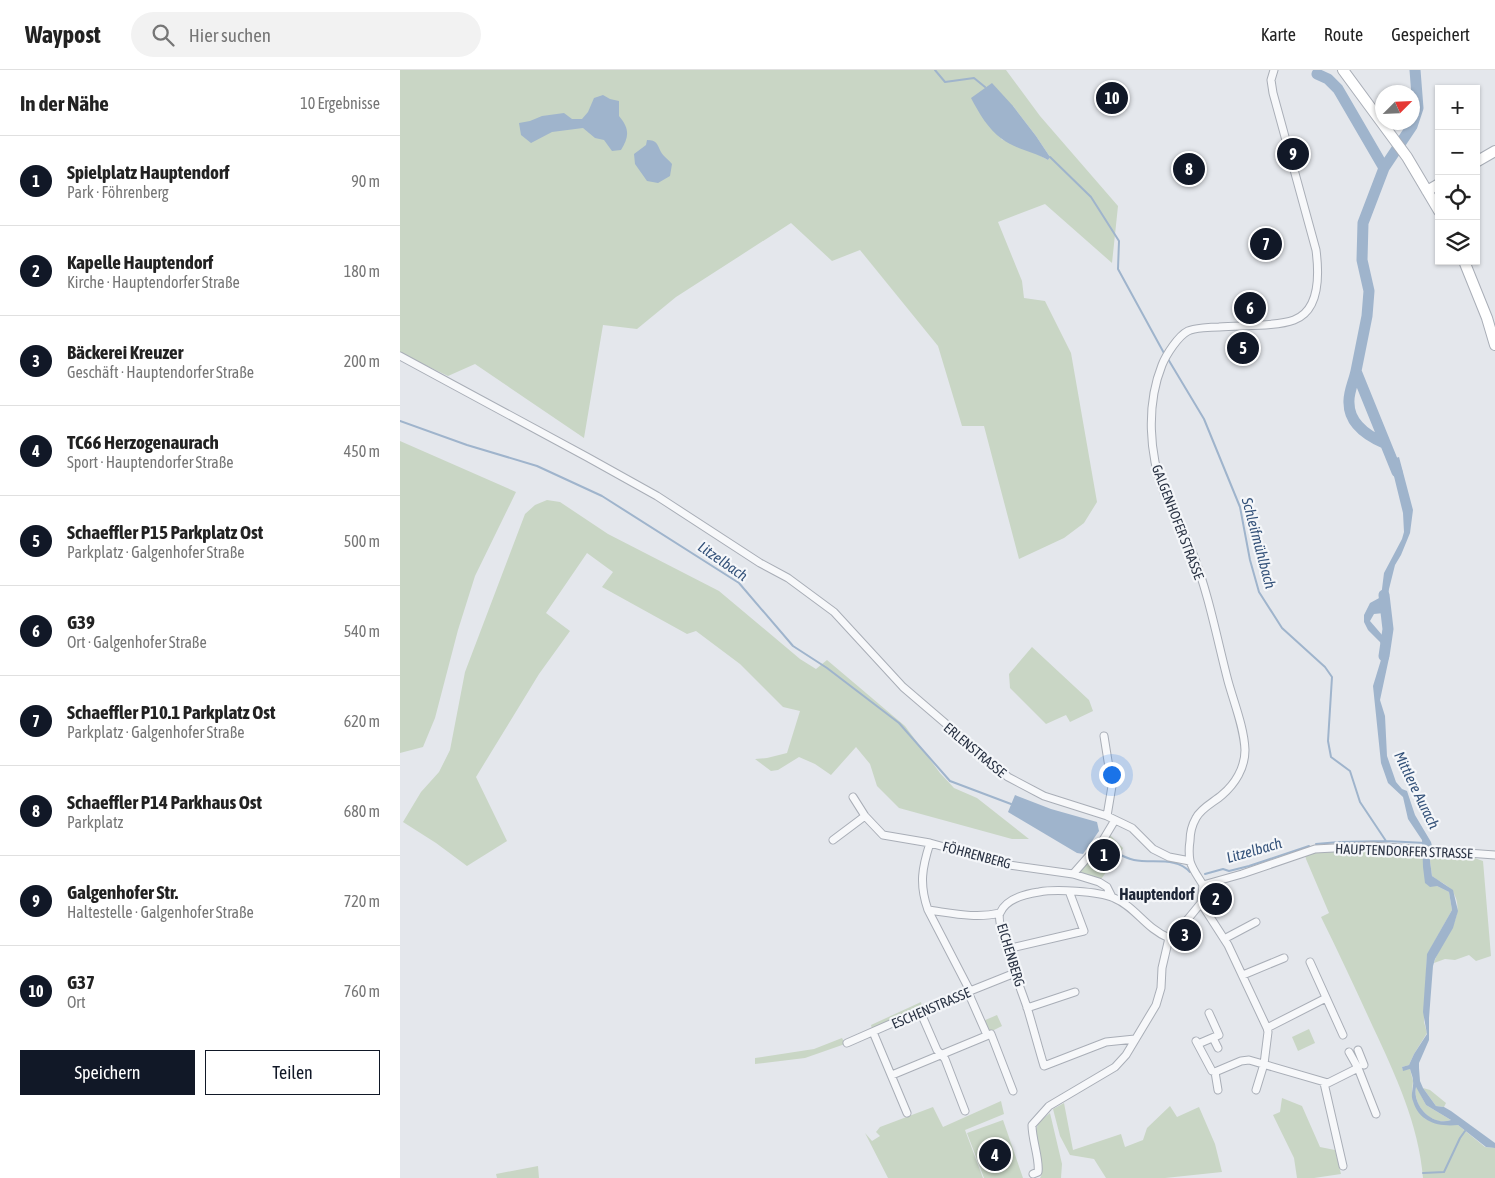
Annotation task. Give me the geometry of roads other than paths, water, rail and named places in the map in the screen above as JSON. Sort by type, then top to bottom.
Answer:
[{"type":"street","name":"GALGENHOFER STRASSE","points":[[1190,862],[1191,830],[1196,817],[1204,808],[1223,794],[1237,778],[1243,765],[1245,751],[1216,629],[1193,554],[1165,495],[1154,458],[1151,420],[1155,392],[1164,361],[1172,346],[1188,331],[1211,327],[1295,320],[1303,315],[1315,296],[1318,265],[1316,250],[1273,93],[1271,80],[1274,70]]},
{"type":"street","points":[[1343,70],[1407,158],[1435,204]]},
{"type":"street","points":[[1480,160],[1495,151]]},
{"type":"street","points":[[1428,191],[1435,187]]},
{"type":"street","points":[[1466,265],[1487,318],[1495,345]]},
{"type":"street","name":"ERLENSTRASSE","points":[[400,356],[657,496],[760,563],[788,578],[834,612],[903,687],[1008,777],[1044,796],[1107,816],[1132,828],[1153,848],[1169,857],[1190,862]]},
{"type":"street","points":[[1104,736],[1112,786],[1107,816]]},
{"type":"street","name":"FÖHRENBERG","points":[[853,797],[865,816],[883,836],[930,842],[1009,865],[1073,874],[1099,882],[1107,887],[1112,897]]},
{"type":"street","points":[[833,840],[865,816]]},
{"type":"street","points":[[1073,874],[1103,840],[1115,820]]},
{"type":"street","points":[[930,842],[923,865],[922,893],[928,910],[969,991],[987,1035]]},
{"type":"street","name":"HAUPTENDORFER STRASSE","points":[[1203,885],[1242,874],[1315,848],[1360,846],[1495,855]]},
{"type":"street","points":[[1033,1174],[1038,1172],[1039,1166],[1032,1137],[1032,1125],[1049,1106],[1115,1068],[1126,1055],[1156,1005],[1161,988],[1162,968],[1168,938],[1183,926],[1201,903],[1203,885],[1190,862]]},
{"type":"street","name":"EICHENBERG","points":[[1135,1039],[1106,1042],[1044,1066],[1007,949],[999,920],[1000,913],[1012,900],[1030,893],[1048,890],[1112,897],[1129,905],[1147,925],[1168,938]]},
{"type":"street","points":[[1007,949],[1084,930],[1069,891]]},
{"type":"street","points":[[1201,903],[1224,939],[1267,1028],[1264,1064],[1256,1090]]},
{"type":"street","points":[[928,910],[979,916],[1000,913]]},
{"type":"street","points":[[1224,939],[1256,922]]},
{"type":"street","points":[[1243,975],[1284,958]]},
{"type":"street","points":[[1310,962],[1343,1035]]},
{"type":"street","name":"ESCHENSTRASSE","points":[[846,1043],[1015,973]]},
{"type":"street","points":[[1027,1008],[1075,992]]},
{"type":"street","points":[[1267,1028],[1326,998]]},
{"type":"street","points":[[920,1011],[937,1050],[945,1059],[965,1111]]},
{"type":"street","points":[[1209,1013],[1219,1035],[1197,1043],[1212,1071],[1215,1072],[1218,1090]]},
{"type":"street","points":[[873,1032],[907,1112]]},
{"type":"street","points":[[892,1075],[991,1034],[1013,1091]]},
{"type":"street","points":[[1213,1038],[1218,1048]]},
{"type":"street","points":[[1358,1050],[1361,1067],[1376,1114]]},
{"type":"street","points":[[1349,1052],[1361,1067]]},
{"type":"street","points":[[1215,1072],[1241,1061],[1249,1060],[1328,1083],[1361,1067]]},
{"type":"street","points":[[1324,1083],[1343,1166]]},
{"type":"water","points":[[992,83],[1036,136],[1050,157],[1048,160],[1007,142],[997,135],[984,120],[971,98]]},
{"type":"water","points":[[603,95],[619,101],[619,116],[627,129],[626,141],[621,150],[612,151],[604,140],[595,138],[583,128],[552,132],[531,143],[521,135],[519,123],[542,116],[564,113],[572,119],[582,119],[588,112],[594,98]]},
{"type":"water","points":[[647,140],[656,143],[662,154],[672,164],[670,176],[658,183],[647,181],[635,164],[634,154],[646,145]]},
{"type":"water","points":[[1399,457],[1413,510],[1410,533],[1395,565],[1384,613],[1374,614],[1370,621],[1389,643],[1389,658],[1380,700],[1385,716],[1387,756],[1396,782],[1402,789],[1407,791],[1415,815],[1431,842],[1430,861],[1432,876],[1453,890],[1458,911],[1453,928],[1433,966],[1429,1040],[1419,1063],[1420,1081],[1436,1106],[1444,1107],[1451,1111],[1495,1143],[1495,1148],[1486,1147],[1458,1125],[1443,1125],[1430,1122],[1420,1114],[1412,1098],[1413,1080],[1410,1069],[1403,1071],[1402,1067],[1409,1065],[1427,1034],[1423,1012],[1427,954],[1452,910],[1449,892],[1437,886],[1430,887],[1425,883],[1422,840],[1408,819],[1403,797],[1388,783],[1381,763],[1373,686],[1384,650],[1380,642],[1368,630],[1364,622],[1364,615],[1370,603],[1381,597],[1384,573],[1404,532],[1403,513],[1390,460]],"holes":[[[1416,1087],[1426,1105],[1451,1120],[1437,1120],[1425,1113],[1417,1101]]]},
{"type":"water","points":[[1015,795],[1051,809],[1097,822],[1099,831],[1083,854],[1077,853],[1008,812]]},
{"type":"waterway","name":"Schleifmühlbach","points":[[935,70],[945,82],[974,78],[985,87]]},
{"type":"waterway","name":"Mittlere Aurach","points":[[1397,472],[1356,371],[1367,316],[1369,291],[1362,260],[1363,223],[1384,168],[1412,126],[1418,108],[1415,70]]},
{"type":"waterway","name":"Mittlere Aurach","points":[[1317,74],[1328,79],[1338,89],[1384,168]]},
{"type":"waterway","name":"Schleifmühlbach","points":[[1050,157],[1091,197],[1119,241],[1118,269],[1165,355]]},
{"type":"waterway","name":"Schleifmühlbach","points":[[1168,359],[1204,419],[1240,507],[1250,560],[1259,592],[1282,628],[1325,667],[1332,677],[1328,741],[1331,757],[1350,771],[1360,802],[1386,841],[1425,843]]},
{"type":"waterway","name":"Mittlere Aurach","points":[[1356,371],[1349,399],[1352,417],[1366,433],[1384,443]]},
{"type":"waterway","name":"Litzelbach","points":[[400,421],[467,445],[537,466],[602,496],[739,583],[793,646],[827,668],[899,723],[950,781],[1011,804]]},
{"type":"waterway","name":"Mittlere Aurach","points":[[1384,595],[1388,629],[1384,656]]},
{"type":"waterway","name":"Litzelbach","points":[[1316,844],[1386,841]]},
{"type":"waterway","name":"Litzelbach","points":[[1205,874],[1223,869],[1229,871],[1249,866],[1309,846]]},
{"type":"waterway","name":"Litzelbach","points":[[1108,849],[1134,860],[1171,862],[1184,867],[1190,872]]},
{"type":"waterway","points":[[1423,1173],[1444,1172],[1465,1131]]},
{"type":"place","name":"G37","points":[[1112,98]]},
{"type":"place","name":"Galgenhofer Str.","points":[[1293,154]]},
{"type":"place","name":"Schaeffler P14 Parkhaus Ost","points":[[1189,169]]},
{"type":"place","name":"Schaeffler P10.1 Parkplatz Ost","points":[[1266,244]]},
{"type":"place","name":"G39","points":[[1250,308]]},
{"type":"place","name":"Schaeffler P15 Parkplatz Ost","points":[[1243,348]]},
{"type":"place","name":"Spielplatz Hauptendorf","points":[[1104,855]]},
{"type":"place","name":"Kapelle Hauptendorf","points":[[1216,899]]},
{"type":"place","name":"Bäckerei Kreuzer","points":[[1185,935]]},
{"type":"place","name":"TC66 Herzogenaurach","points":[[995,1155]]},
{"type":"district","name":"Hauptendorf","points":[[1157,894]]}]
